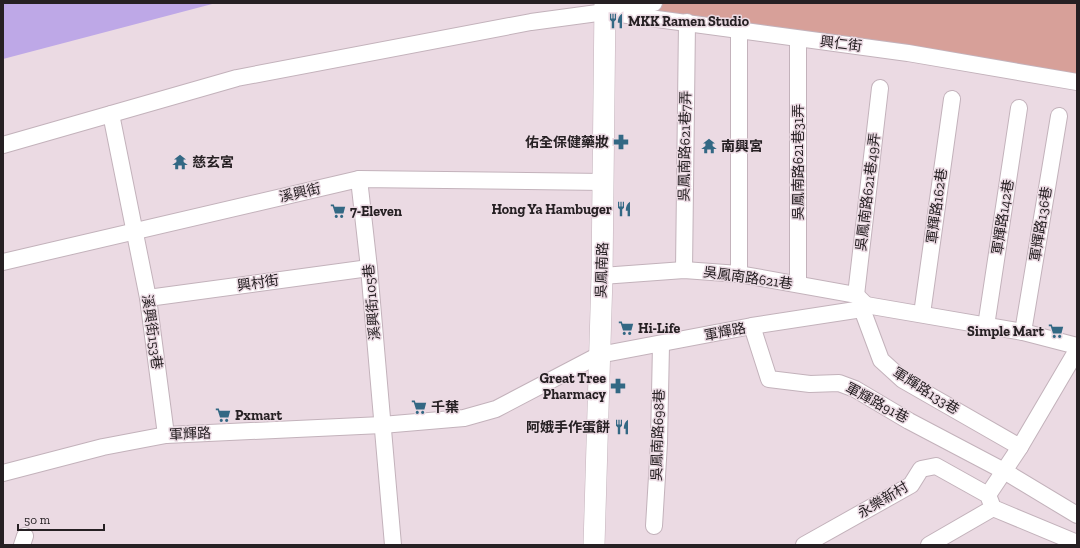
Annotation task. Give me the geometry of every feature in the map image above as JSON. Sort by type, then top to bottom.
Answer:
[{"type":"main road","name":"吳鳳南路","points":[[594,536],[604,182],[605,8]]},
{"type":"street","points":[[3,145],[238,78],[605,8],[654,3]]},
{"type":"street","name":"興仁街","points":[[605,8],[739,31],[908,53],[1077,82]]},
{"type":"street","name":"吳鳳南路621巷7弄","points":[[684,270],[687,22]]},
{"type":"street","points":[[739,31],[739,274]]},
{"type":"street","name":"吳鳳南路621巷31弄","points":[[798,39],[798,284]]},
{"type":"street","name":"吳鳳南路621巷49弄","points":[[861,303],[880,88]]},
{"type":"street","name":"軍輝路162巷","points":[[922,314],[952,99]]},
{"type":"street","name":"軍輝路142巷","points":[[986,326],[1019,108]]},
{"type":"street","name":"溪興街153巷","points":[[111,114],[148,298],[166,435]]},
{"type":"street","name":"軍輝路136巷","points":[[1023,332],[1059,116]]},
{"type":"street","name":"溪興街","points":[[3,262],[359,179],[604,182]]},
{"type":"street","name":"溪興街105巷","points":[[359,179],[369,268],[382,424]]},
{"type":"street","name":"興村街","points":[[148,298],[369,268]]},
{"type":"street","name":"吳鳳南路621巷","points":[[602,276],[684,270],[739,274],[798,284],[861,303]]},
{"type":"street","name":"軍輝路","points":[[3,474],[103,447],[166,435],[382,424],[464,418],[496,409],[599,355],[661,345],[861,303],[1023,332],[1077,346]]},
{"type":"street","name":"軍輝路133巷","points":[[861,303],[881,360],[904,380],[1020,447]]},
{"type":"street","name":"軍輝路91巷","points":[[752,326],[768,379],[810,384],[839,383],[855,389],[909,421],[1004,471],[1077,515]]},
{"type":"street","name":"吳鳳南路698巷","points":[[654,526],[659,443],[661,345]]},
{"type":"street","points":[[929,545],[990,502],[1004,471],[1020,447],[1077,350]]},
{"type":"street","points":[[382,424],[393,545]]},
{"type":"street","name":"永樂新村","points":[[804,545],[911,485],[921,469],[936,466],[990,502],[1077,544]]},
{"type":"shaded area","points":[[3,3],[216,3],[3,59]]},
{"type":"shaded area","points":[[622,3],[1077,3],[1077,74],[622,12]]},
{"type":"place","name":"MKK Ramen Studio","points":[[616,21]]},
{"type":"place","name":"佑全保健藥妝","points":[[621,142]]},
{"type":"place","name":"南興宮","points":[[709,146]]},
{"type":"place","name":"慈玄宮","points":[[180,162]]},
{"type":"place","name":"Hong Ya Hambuger","points":[[624,209]]},
{"type":"place","name":"7-Eleven","points":[[338,211]]},
{"type":"place","name":"Hi-Life","points":[[626,328]]},
{"type":"place","name":"Simple Mart","points":[[1056,331]]},
{"type":"place","name":"Great Tree Pharmacy","points":[[618,386]]},
{"type":"place","name":"千葉","points":[[419,407]]},
{"type":"place","name":"Pxmart","points":[[223,415]]},
{"type":"place","name":"阿娥手作蛋餅","points":[[622,427]]}]
